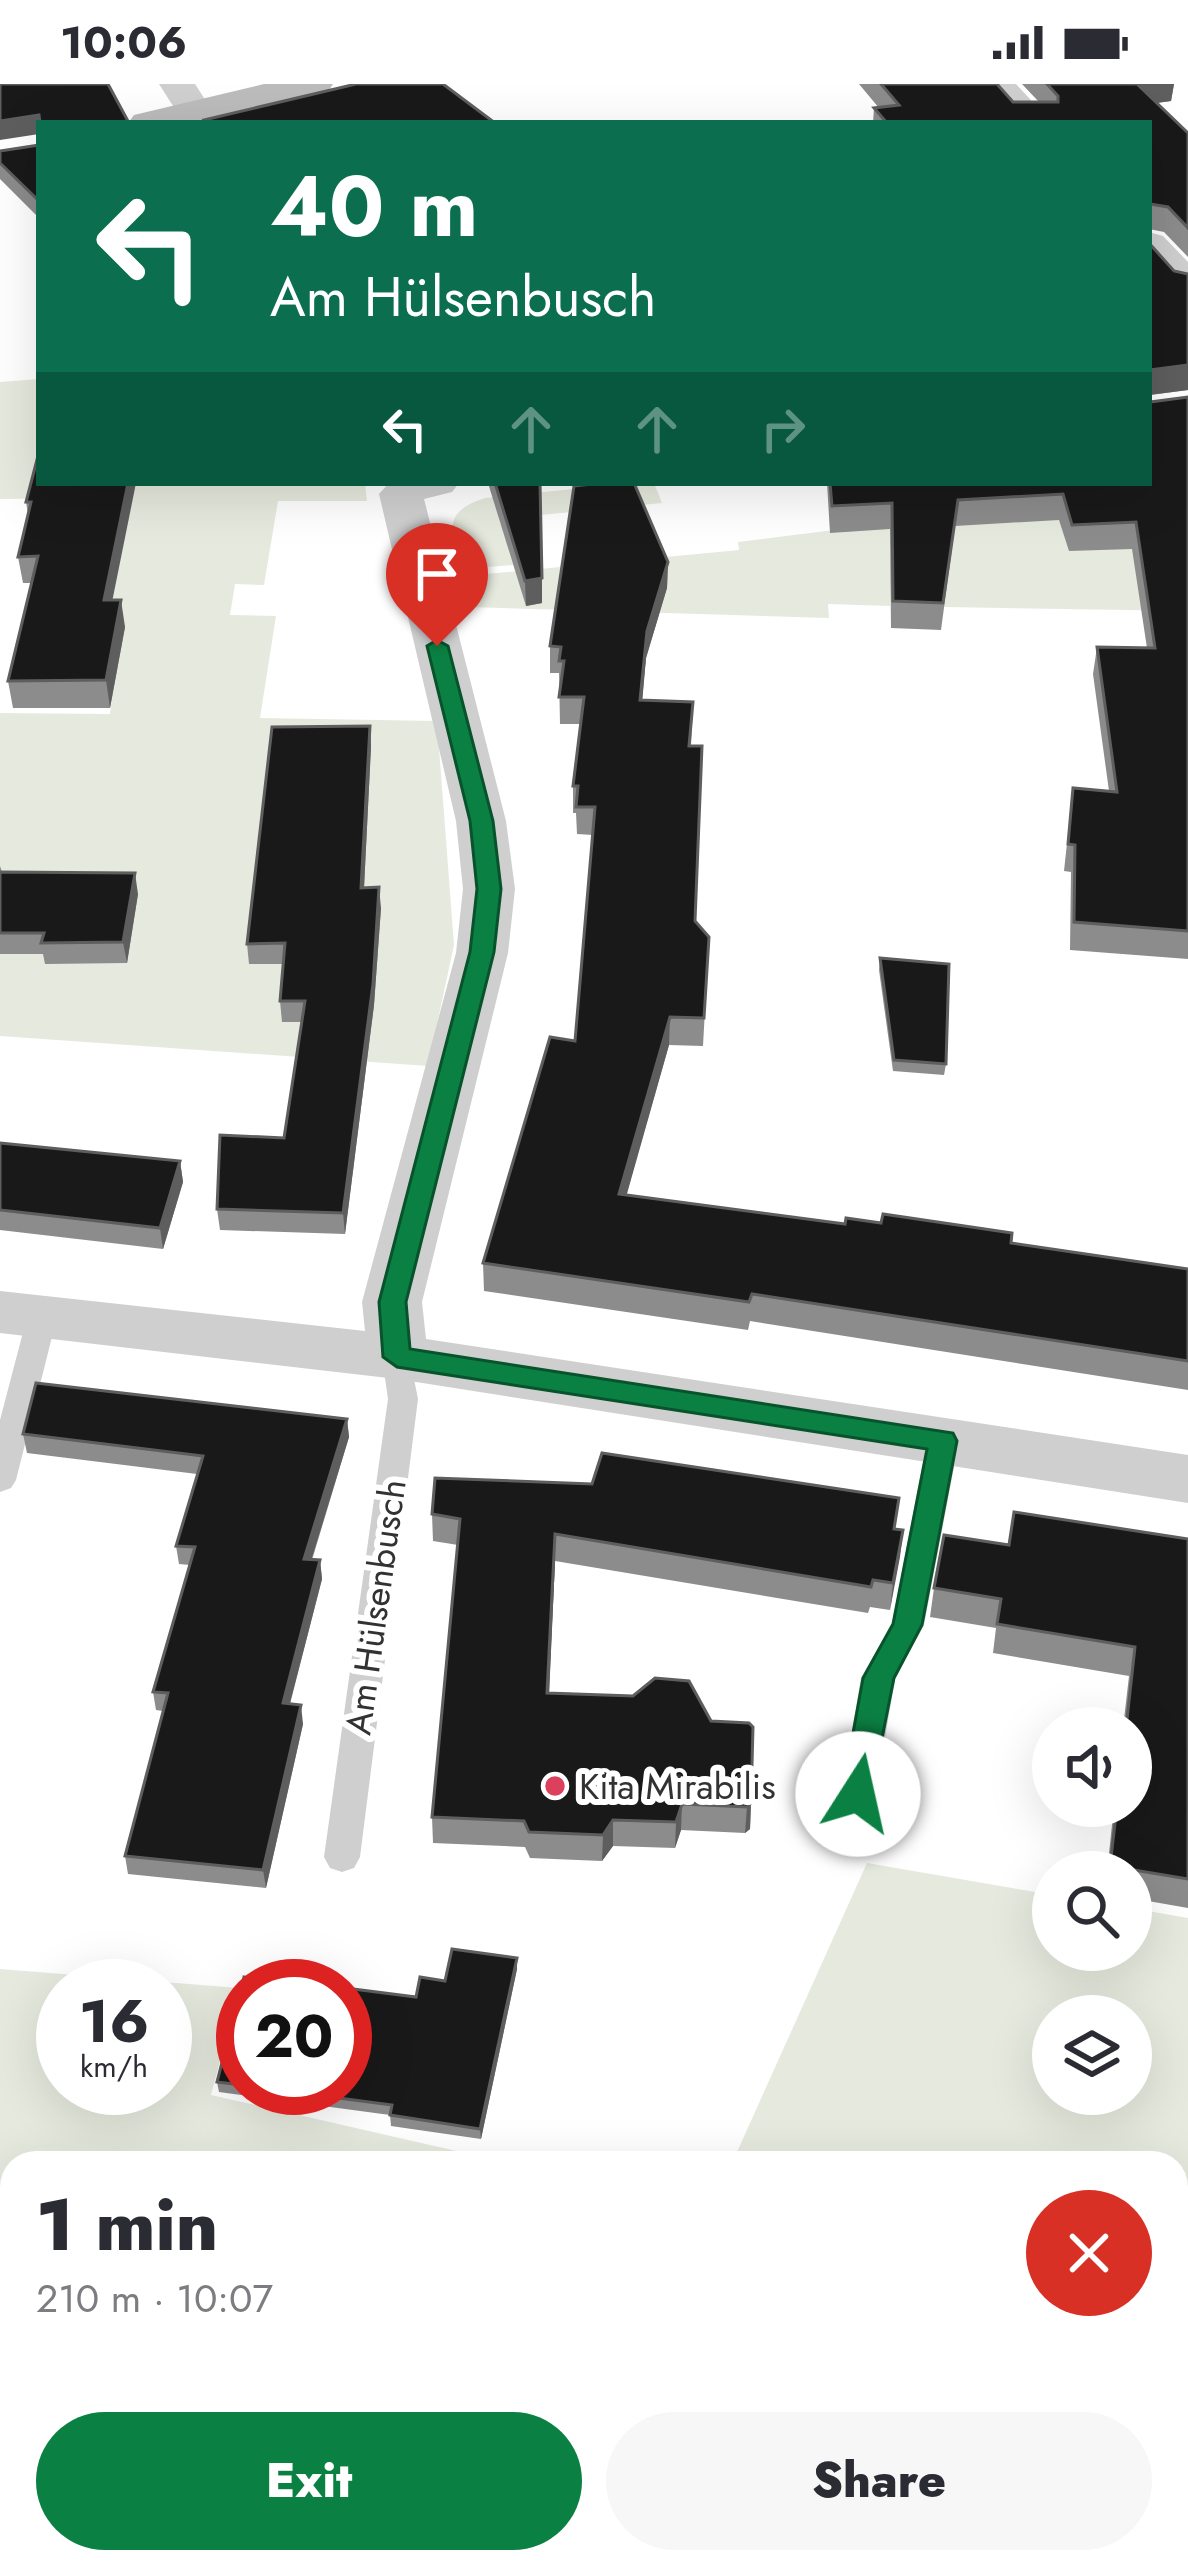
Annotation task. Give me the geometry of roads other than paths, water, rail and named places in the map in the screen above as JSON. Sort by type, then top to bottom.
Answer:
[{"type":"main road","points":[[153,120],[186,98],[314,84]]},
{"type":"street","points":[[996,84],[1031,120]]},
{"type":"street","points":[[1152,247],[1188,285]]},
{"type":"street","points":[[397,1357],[392,1302],[482,952],[489,889],[482,821],[400,494],[415,486]]},
{"type":"street","points":[[21,1314],[397,1357],[1188,1479]]},
{"type":"lane","points":[[0,1480],[21,1314]]},
{"type":"lane","name":"Am Hülsenbusch","points":[[342,1856],[404,1399],[397,1357]]},
{"type":"lane","points":[[852,1832],[878,1678],[908,1625],[943,1441]]},
{"type":"place","name":"Kita Mirabilis","points":[[555,1786]]}]
